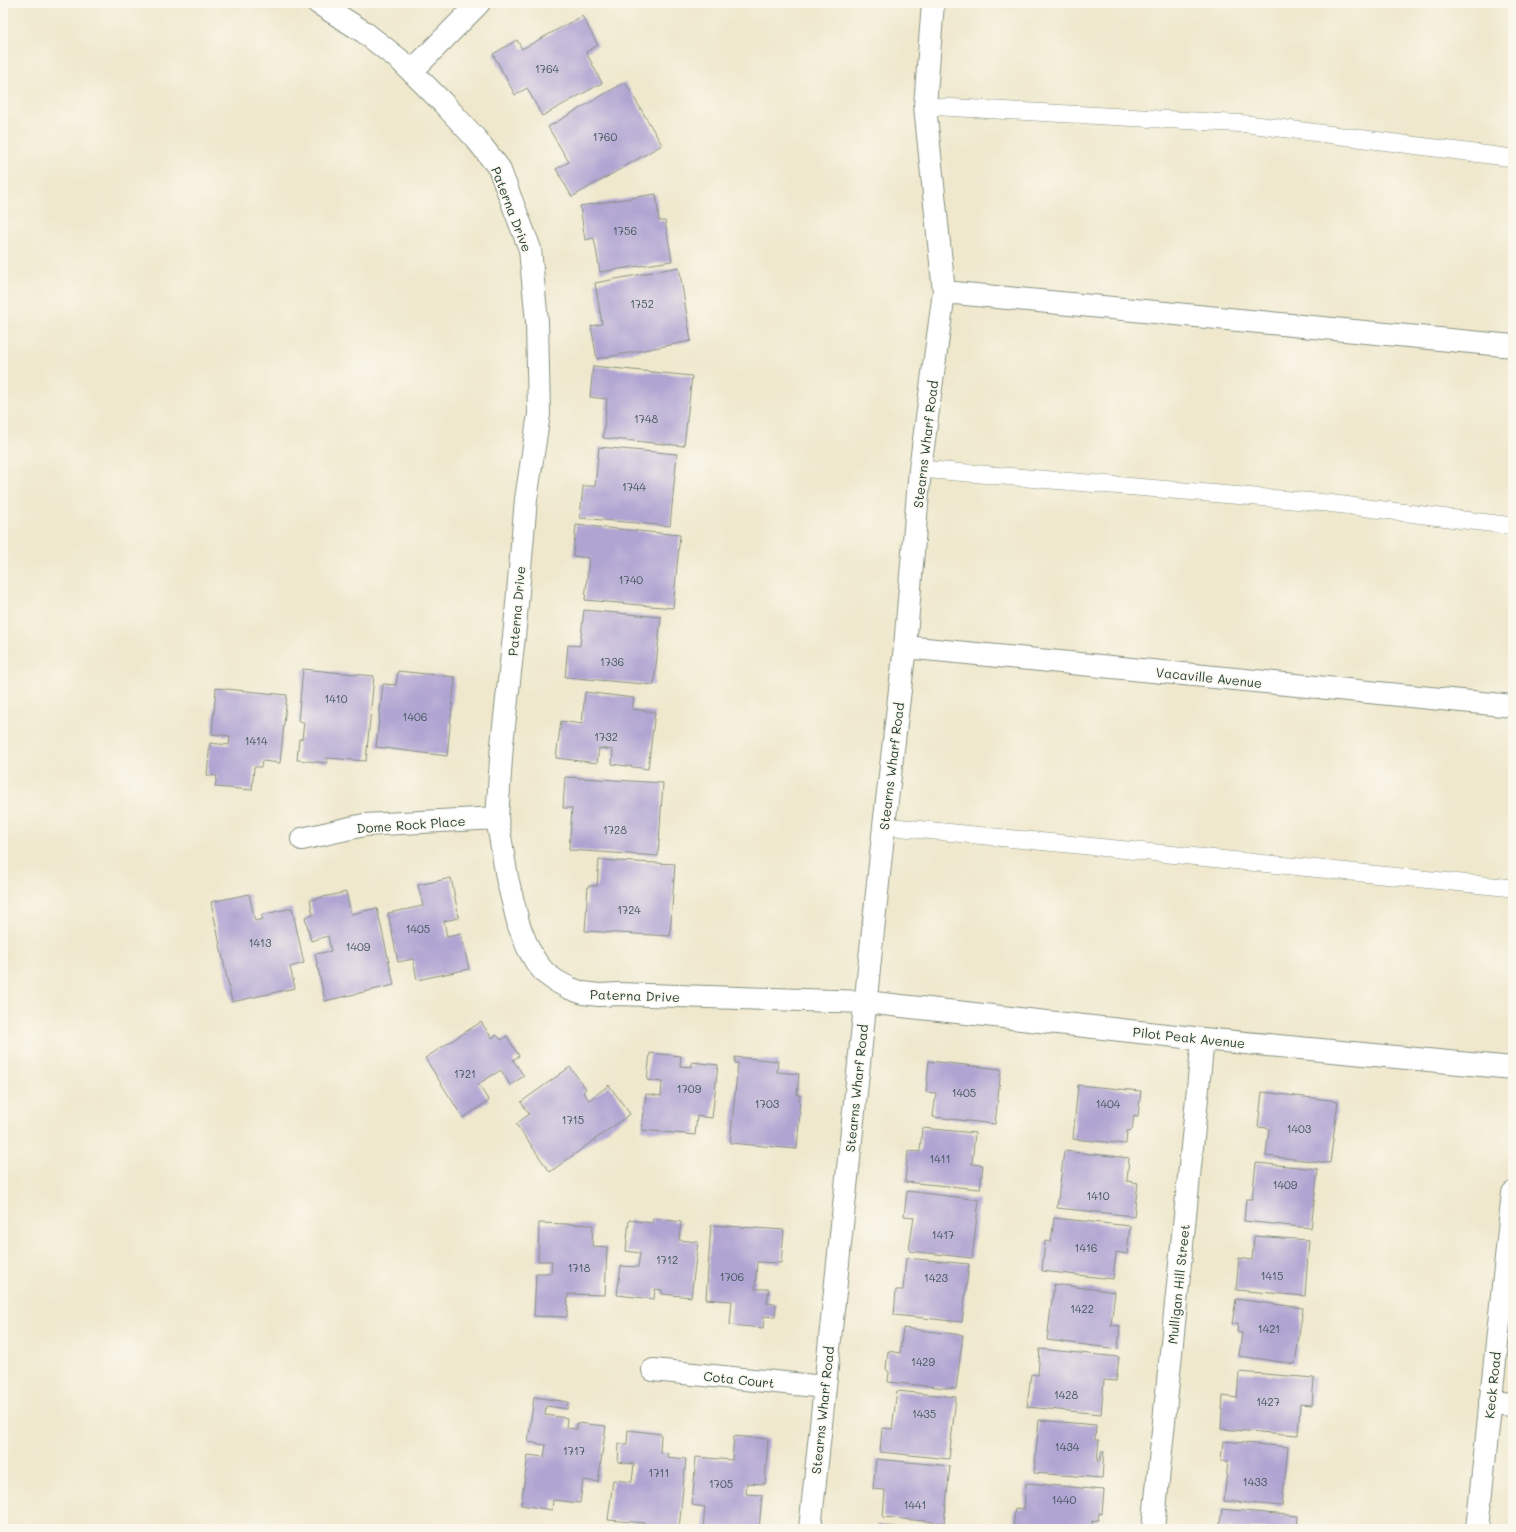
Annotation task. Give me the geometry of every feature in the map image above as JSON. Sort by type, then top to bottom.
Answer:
[{"type":"street","name":"Paterna Drive","points":[[318,3],[385,47],[412,71],[472,135],[499,168],[530,249],[537,322],[539,414],[526,499],[515,627],[502,744],[497,818],[507,878],[519,926],[528,948],[545,973],[569,988],[583,993],[600,995],[618,994],[865,1002]]},
{"type":"street","points":[[412,71],[479,3]]},
{"type":"street","name":"Stearns Wharf Road","points":[[810,1529],[865,1002],[905,647],[920,468],[944,292],[925,106],[933,3]]},
{"type":"street","points":[[944,292],[1513,346]]},
{"type":"street","name":"Vacaville Avenue","points":[[905,647],[1513,706]]},
{"type":"street","name":"Dome Rock Place","points":[[302,839],[364,825],[497,818]]},
{"type":"street","name":"Pilot Peak Avenue","points":[[865,1002],[1203,1039],[1513,1068]]},
{"type":"street","name":"Mulligan Hill Street","points":[[1153,1529],[1203,1039]]},
{"type":"street","name":"Keck Road","points":[[1477,1529],[1513,1193]]},
{"type":"street","name":"Cota Court","points":[[653,1370],[824,1387]]},
{"type":"street","points":[[1490,1402],[1513,1404]]},
{"type":"lane","points":[[925,106],[1248,124],[1513,158]]},
{"type":"lane","points":[[920,468],[1327,503],[1513,526]]},
{"type":"lane","points":[[884,826],[1513,888]]},
{"type":"building","points":[[582,16],[598,45],[586,52],[602,83],[542,116],[527,88],[515,95],[493,54],[517,40],[522,49]]},
{"type":"building","points":[[625,82],[662,145],[572,197],[556,169],[569,162],[548,127]]},
{"type":"building","points":[[656,194],[659,221],[665,221],[672,261],[600,272],[594,238],[585,240],[580,206]]},
{"type":"building","points":[[679,267],[691,341],[597,359],[591,326],[602,324],[595,283]]},
{"type":"building","points":[[593,366],[692,376],[684,446],[603,438],[607,399],[590,397]]},
{"type":"building","points":[[599,447],[677,454],[670,526],[580,518],[583,486],[595,486]]},
{"type":"building","points":[[576,525],[680,535],[673,608],[585,600],[589,558],[573,556]]},
{"type":"building","points":[[584,610],[661,617],[654,685],[565,677],[568,645],[580,646]]},
{"type":"building","points":[[303,669],[374,676],[366,761],[327,758],[327,763],[297,760],[299,739],[302,739],[304,722],[298,721]]},
{"type":"building","points":[[398,671],[455,677],[447,756],[376,747],[383,684],[396,685]]},
{"type":"building","points":[[216,688],[287,695],[280,763],[262,761],[261,767],[254,767],[252,790],[215,787],[217,776],[207,775],[210,743],[229,745],[230,736],[212,734]]},
{"type":"building","points":[[585,692],[634,698],[632,709],[655,712],[648,769],[612,764],[613,750],[599,748],[597,763],[556,758],[561,721],[582,724]]},
{"type":"building","points":[[565,777],[663,783],[658,856],[569,850],[572,808],[563,808]]},
{"type":"building","points":[[599,860],[675,864],[670,936],[585,931],[588,886],[597,886]]},
{"type":"building","points":[[451,878],[459,918],[444,921],[447,937],[461,934],[469,969],[417,980],[413,959],[398,962],[388,913],[423,906],[418,885]]},
{"type":"building","points":[[346,892],[351,914],[377,908],[394,985],[325,1001],[315,954],[331,951],[328,936],[311,941],[305,917],[313,915],[310,900]]},
{"type":"building","points":[[249,894],[255,921],[263,919],[261,915],[292,908],[304,963],[290,967],[295,988],[232,1002],[211,902]]},
{"type":"building","points":[[481,1022],[492,1038],[497,1035],[501,1040],[507,1036],[519,1056],[513,1060],[524,1076],[510,1085],[501,1070],[478,1084],[489,1101],[463,1118],[425,1058]]},
{"type":"building","points":[[650,1053],[681,1056],[680,1066],[692,1067],[692,1062],[718,1065],[712,1118],[697,1116],[695,1135],[642,1130],[646,1094],[661,1096],[662,1082],[647,1080]]},
{"type":"building","points":[[735,1057],[778,1061],[777,1072],[799,1074],[797,1095],[800,1095],[800,1111],[797,1149],[730,1143],[738,1063],[735,1063]]},
{"type":"building","points":[[929,1061],[1001,1069],[995,1124],[933,1117],[936,1093],[926,1092]]},
{"type":"building","points":[[570,1067],[586,1089],[583,1092],[589,1100],[609,1085],[630,1114],[550,1172],[516,1124],[529,1114],[521,1102]]},
{"type":"building","points":[[1078,1085],[1141,1091],[1138,1116],[1134,1115],[1132,1130],[1127,1131],[1126,1144],[1073,1139]]},
{"type":"building","points":[[1262,1092],[1338,1101],[1330,1163],[1266,1156],[1269,1128],[1258,1127]]},
{"type":"building","points":[[922,1128],[975,1133],[972,1164],[983,1165],[980,1189],[905,1182],[908,1151],[920,1152]]},
{"type":"building","points":[[1064,1151],[1129,1158],[1127,1181],[1138,1183],[1134,1216],[1057,1208]]},
{"type":"building","points":[[1256,1163],[1318,1169],[1311,1228],[1244,1221],[1246,1199],[1252,1199]]},
{"type":"building","points":[[907,1191],[979,1200],[972,1258],[909,1251],[914,1217],[904,1216]]},
{"type":"building","points":[[653,1218],[681,1222],[679,1240],[698,1242],[691,1297],[662,1294],[662,1290],[655,1289],[654,1299],[617,1295],[621,1266],[638,1267],[640,1253],[626,1251],[629,1220],[652,1223]]},
{"type":"building","points":[[1054,1218],[1130,1226],[1127,1254],[1116,1252],[1113,1279],[1042,1271],[1045,1241],[1051,1242]]},
{"type":"building","points":[[539,1223],[593,1225],[592,1246],[607,1247],[605,1295],[568,1294],[567,1317],[534,1316],[536,1273],[551,1273],[552,1261],[538,1261]]},
{"type":"building","points":[[711,1225],[784,1230],[781,1263],[757,1262],[755,1289],[769,1289],[767,1303],[776,1304],[775,1317],[764,1316],[763,1328],[730,1325],[732,1301],[706,1299]]},
{"type":"building","points":[[1254,1236],[1309,1240],[1305,1296],[1236,1290],[1239,1258],[1252,1260]]},
{"type":"building","points":[[906,1258],[969,1264],[962,1322],[894,1315],[896,1290],[903,1290]]},
{"type":"building","points":[[1054,1284],[1115,1292],[1111,1325],[1120,1326],[1118,1349],[1047,1340]]},
{"type":"building","points":[[1236,1299],[1303,1308],[1295,1364],[1239,1356],[1242,1333],[1237,1332],[1238,1324],[1232,1324]]},
{"type":"building","points":[[903,1328],[963,1335],[956,1389],[888,1382],[889,1372],[886,1369],[888,1351],[900,1353]]},
{"type":"building","points":[[1040,1349],[1119,1357],[1116,1381],[1104,1380],[1101,1414],[1027,1407],[1031,1374],[1038,1375]]},
{"type":"building","points":[[1239,1372],[1314,1378],[1312,1405],[1300,1404],[1298,1435],[1221,1429],[1223,1396],[1237,1398]]},
{"type":"building","points":[[897,1391],[956,1397],[949,1459],[880,1452],[882,1428],[892,1429]]},
{"type":"building","points":[[534,1397],[568,1402],[567,1409],[546,1406],[545,1415],[567,1418],[566,1428],[577,1429],[577,1423],[606,1426],[598,1482],[583,1480],[580,1503],[553,1500],[552,1510],[521,1505],[528,1455],[544,1457],[546,1445],[528,1442]]},
{"type":"building","points":[[1039,1420],[1096,1425],[1095,1440],[1099,1440],[1097,1461],[1100,1461],[1102,1451],[1104,1451],[1102,1478],[1034,1473]]},
{"type":"building","points":[[628,1430],[661,1434],[660,1452],[668,1453],[667,1457],[686,1459],[679,1529],[645,1529],[645,1523],[608,1520],[613,1480],[632,1482],[634,1464],[618,1462],[619,1444],[627,1444]]},
{"type":"building","points":[[734,1436],[768,1439],[765,1484],[747,1483],[746,1494],[762,1495],[759,1529],[703,1528],[705,1507],[692,1505],[696,1457],[732,1460]]},
{"type":"building","points":[[1223,1441],[1288,1447],[1282,1506],[1224,1501],[1228,1461],[1221,1461]]},
{"type":"building","points":[[876,1459],[950,1466],[944,1523],[883,1517],[885,1490],[873,1489]]},
{"type":"building","points":[[1026,1483],[1104,1490],[1102,1514],[1099,1513],[1098,1520],[1092,1521],[1092,1529],[1013,1529],[1015,1508],[1024,1509]]},
{"type":"building","points":[[1222,1509],[1298,1516],[1297,1529],[1219,1529]]},
{"type":"building","points":[[878,1525],[904,1528],[904,1529],[877,1529]]}]
